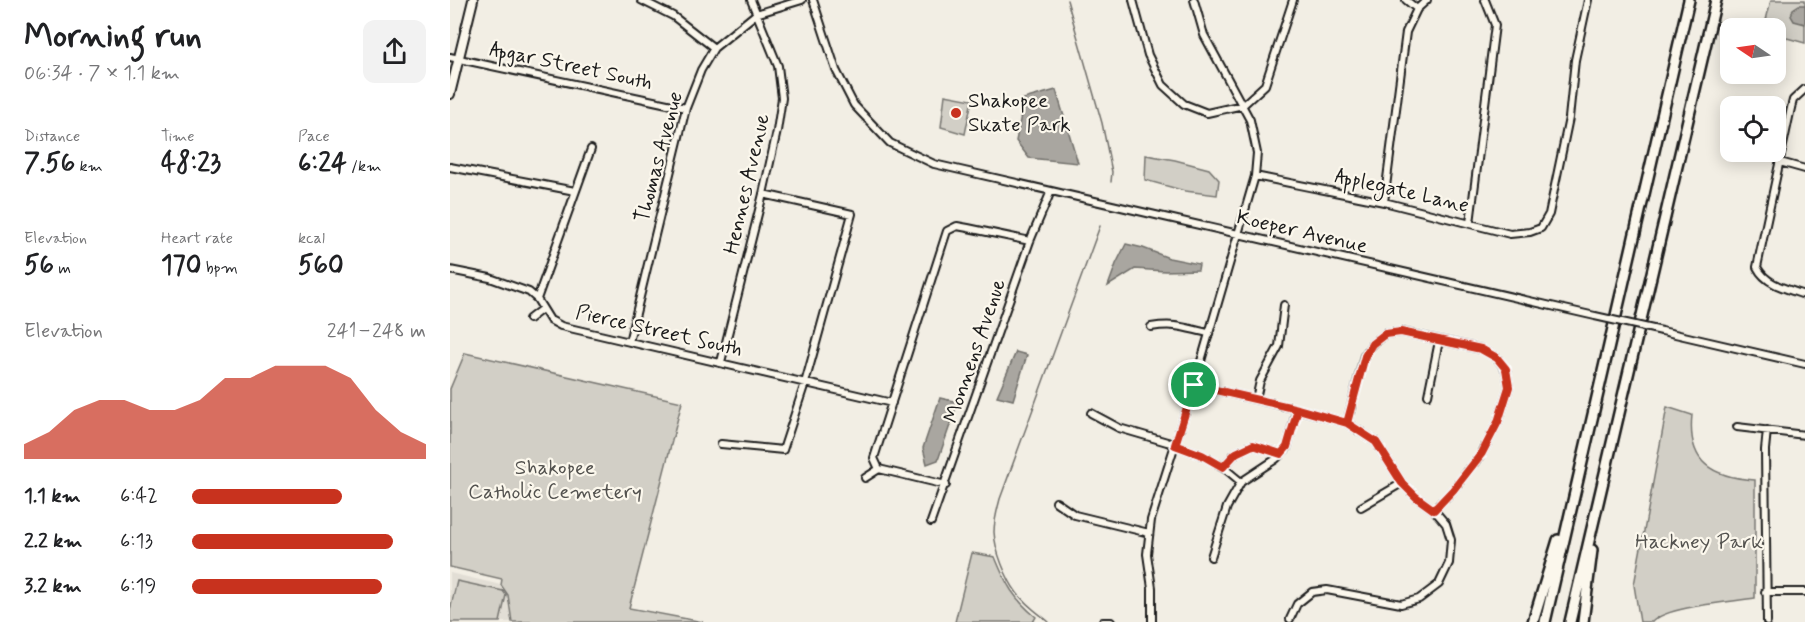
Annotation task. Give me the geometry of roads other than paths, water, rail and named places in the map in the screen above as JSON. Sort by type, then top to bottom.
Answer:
[{"type":"highway","points":[[1545,622],[1689,0]]},
{"type":"highway","points":[[1570,622],[1716,0]]},
{"type":"highway","points":[[1533,622],[1561,531],[1573,501]]},
{"type":"highway","points":[[1583,622],[1599,501]]},
{"type":"main road","points":[[450,94],[454,58],[473,0]]},
{"type":"street","points":[[641,0],[673,16],[714,48]]},
{"type":"street","name":"Hennes Avenue","points":[[721,362],[763,194],[782,98],[778,66],[751,0]]},
{"type":"street","name":"Thomas Avenue","points":[[630,342],[686,108],[701,70],[714,48],[756,14],[802,0]]},
{"type":"street","name":"Koeper Avenue","points":[[813,0],[836,70],[854,105],[890,143],[934,164],[1805,364]]},
{"type":"street","points":[[1133,0],[1148,55],[1163,85],[1184,104],[1207,113],[1243,105],[1265,85],[1293,0]]},
{"type":"street","points":[[1152,622],[1149,533],[1239,235],[1255,176],[1257,153],[1250,120],[1204,35],[1194,0]]},
{"type":"street","points":[[1406,0],[1417,9]]},
{"type":"street","points":[[1384,202],[1406,32],[1417,9],[1427,0]]},
{"type":"street","points":[[1470,223],[1495,25],[1485,0]]},
{"type":"street","name":"Applegate Lane","points":[[1255,176],[1384,202],[1510,234],[1530,232],[1541,228],[1549,214],[1569,118],[1575,60],[1588,0]]},
{"type":"street","name":"Apgar Street South","points":[[454,58],[686,108]]},
{"type":"street","points":[[1786,133],[1793,100],[1805,89]]},
{"type":"street","points":[[450,270],[490,278],[514,286],[529,292],[537,299],[591,149]]},
{"type":"street","points":[[1805,169],[1780,162],[1757,267],[1769,281],[1805,295]]},
{"type":"street","points":[[450,167],[575,191]]},
{"type":"street","name":"Monnens Avenue","points":[[932,522],[1030,242],[1051,191]]},
{"type":"street","points":[[721,444],[783,450],[805,383],[852,214],[763,194]]},
{"type":"street","points":[[879,469],[874,458],[948,231],[957,226],[1030,242]]},
{"type":"street","name":"Pierce Street South","points":[[537,299],[550,320],[561,326],[892,403]]},
{"type":"street","points":[[1256,399],[1260,381],[1280,346],[1284,305]]},
{"type":"street","points":[[529,320],[542,309]]},
{"type":"street","points":[[1151,327],[1168,324],[1209,333]]},
{"type":"street","points":[[1347,423],[1365,356],[1372,344],[1385,334],[1401,332],[1481,349],[1497,358],[1506,369],[1509,387],[1498,422],[1482,453],[1434,510]]},
{"type":"street","points":[[1428,395],[1439,341]]},
{"type":"street","points":[[1194,385],[1347,423],[1376,442],[1402,483],[1434,510],[1446,524],[1451,540],[1449,563],[1439,584],[1419,599],[1401,604],[1327,590],[1312,592],[1297,604],[1290,619]]},
{"type":"street","points":[[1211,557],[1227,507],[1241,482],[1276,459],[1287,447],[1298,409]]},
{"type":"street","points":[[1091,413],[1119,428],[1202,455],[1223,467],[1241,482]]},
{"type":"street","points":[[1737,427],[1805,435]]},
{"type":"street","points":[[1767,430],[1765,450],[1767,622]]},
{"type":"street","points":[[1223,467],[1236,453],[1253,445],[1281,454]]},
{"type":"street","points":[[865,478],[879,469],[946,484]]},
{"type":"street","points":[[1361,507],[1402,483]]},
{"type":"street","points":[[1056,502],[1075,515],[1149,533]]},
{"type":"street","points":[[1765,592],[1805,592]]},
{"type":"street","points":[[1104,622],[1111,622]]},
{"type":"waterway","points":[[1067,0],[1102,123],[1112,172],[1111,182]]},
{"type":"waterway","points":[[1049,622],[1024,601],[1009,580],[996,547],[995,524],[1000,499],[1100,226]]},
{"type":"place","name":"Shakopee Skate Park","points":[[956,113]]},
{"type":"park label","name":"Shakopee Catholic Cemetery","points":[[555,480]]},
{"type":"park label","name":"Hackney Park","points":[[1699,542]]}]
